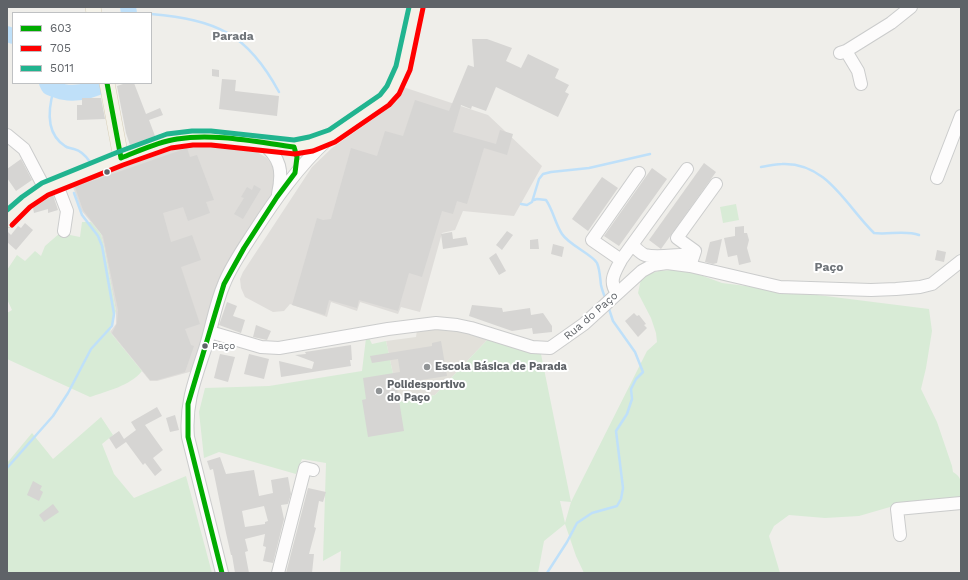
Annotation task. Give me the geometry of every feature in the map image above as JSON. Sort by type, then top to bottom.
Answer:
[{"type":"main road","points":[[7,220],[21,206],[51,187],[161,143],[178,139],[211,138],[294,147],[316,143],[332,136],[386,100],[393,90],[403,68],[416,7]]},
{"type":"main road","points":[[108,89],[121,158]]},
{"type":"street","points":[[861,84],[858,71],[843,52],[891,23],[911,7]]},
{"type":"street","points":[[937,178],[961,116]]},
{"type":"street","points":[[7,135],[24,149],[67,211],[64,231]]},
{"type":"street","points":[[222,573],[190,444],[187,421],[190,396],[220,295],[229,273],[277,197],[295,173],[308,158],[332,136]]},
{"type":"street","points":[[262,143],[275,154],[279,165],[281,176],[277,197]]},
{"type":"street","points":[[294,147],[297,157],[295,173]]},
{"type":"street","points":[[614,296],[613,275],[621,260],[687,169]]},
{"type":"street","points":[[621,260],[592,240],[639,173]]},
{"type":"street","points":[[632,245],[644,255],[658,256],[674,254],[692,260],[695,251],[677,238],[716,184]]},
{"type":"street","name":"Rua do Paço","points":[[210,332],[261,347],[275,348],[388,329],[436,323],[471,328],[532,348],[550,348],[584,324],[642,271],[653,265],[692,260],[780,287],[871,290],[920,287],[932,284],[961,261]]},
{"type":"street","points":[[278,573],[305,468],[313,470]]},
{"type":"street","points":[[900,535],[897,509],[961,503]]},
{"type":"shaded area","points":[[403,87],[488,115],[542,166],[514,216],[463,211],[455,230],[442,233],[420,312],[401,307],[398,314],[360,302],[357,311],[331,302],[327,317],[290,304],[284,311],[273,312],[245,297],[241,288],[240,279],[243,272],[312,167],[332,148],[397,101]]},
{"type":"shaded area","points":[[206,146],[255,151],[267,158],[275,169],[274,193],[230,258],[215,293],[193,371],[157,381],[150,381],[110,332],[116,324],[116,311],[101,234],[81,210],[73,187],[115,170],[181,147]]},
{"type":"shaded area","name":"Escola Básica de Parada","points":[[447,328],[489,338],[435,395],[399,402],[386,341],[416,337],[417,330]]},
{"type":"green space","points":[[736,204],[739,220],[723,223],[720,207]]},
{"type":"green space","points":[[82,222],[91,222],[101,234],[116,311],[110,332],[142,371],[131,381],[125,384],[90,397],[7,359],[7,313],[12,310],[7,299],[7,270],[17,255],[25,261],[35,251],[41,256],[45,246],[60,233],[80,237]]},
{"type":"green space","points":[[684,269],[722,283],[929,309],[932,331],[921,389],[937,422],[953,472],[959,477],[961,498],[890,507],[859,516],[825,518],[789,515],[774,526],[769,536],[780,573],[584,573],[576,556],[565,524],[544,541],[538,573],[340,573],[341,551],[323,561],[326,463],[302,459],[296,474],[219,452],[204,458],[199,412],[205,388],[269,386],[362,371],[366,338],[369,338],[372,344],[386,341],[399,402],[435,395],[489,338],[511,347],[541,354],[571,502],[647,351],[657,342],[656,333],[651,318],[638,293],[641,279],[645,275],[659,271]],"holes":[[[560,501],[571,502],[565,523]]]},
{"type":"green space","points":[[101,417],[113,435],[102,444],[114,474],[134,498],[186,476],[212,573],[7,573],[7,463],[32,433],[53,459]]},
{"type":"building","points":[[472,39],[487,39],[512,48],[506,61],[521,68],[528,54],[559,69],[555,78],[569,85],[565,92],[569,94],[558,117],[496,87],[486,111],[472,106],[471,109],[461,105],[453,132],[496,144],[500,130],[513,134],[507,155],[484,148],[467,204],[457,201],[453,214],[442,211],[422,277],[409,273],[398,311],[359,300],[357,308],[329,300],[325,315],[292,305],[317,218],[323,220],[331,219],[351,148],[377,156],[385,131],[403,136],[415,100],[449,111],[468,65],[474,67]]},
{"type":"building","points":[[212,69],[219,70],[219,77],[212,76]]},
{"type":"building","points":[[222,79],[236,80],[235,91],[279,96],[277,116],[219,109]]},
{"type":"building","points":[[123,84],[134,84],[146,114],[160,108],[163,115],[149,120],[155,136],[130,145],[126,133],[117,86]]},
{"type":"building","points":[[82,98],[101,98],[105,119],[77,120],[77,105],[82,105]]},
{"type":"building","points":[[187,148],[190,157],[197,155],[214,200],[206,202],[210,213],[188,221],[183,207],[163,213],[171,242],[192,235],[201,260],[181,267],[200,324],[185,329],[191,345],[194,346],[185,372],[157,380],[150,380],[112,333],[117,323],[118,310],[103,236],[83,210],[75,187]]},
{"type":"building","points":[[21,159],[32,180],[16,191],[7,178],[7,169]]},
{"type":"building","points":[[704,163],[716,172],[661,249],[649,240]]},
{"type":"building","points":[[652,168],[667,179],[619,246],[604,236]]},
{"type":"building","points":[[602,177],[618,188],[588,231],[572,219]]},
{"type":"building","points":[[254,185],[261,189],[243,219],[234,214],[244,198],[241,197],[247,187],[252,190]]},
{"type":"building","points":[[53,195],[58,210],[48,213],[48,209],[34,213],[33,208]]},
{"type":"building","points":[[25,223],[33,230],[16,250],[7,242],[7,231],[11,235],[18,226],[21,228]]},
{"type":"building","points":[[744,226],[744,233],[747,233],[749,240],[747,248],[751,262],[739,265],[737,255],[728,257],[724,238],[735,236],[735,227]]},
{"type":"building","points":[[507,231],[513,235],[502,250],[496,245]]},
{"type":"building","points":[[452,232],[453,239],[466,237],[468,245],[443,249],[441,234]]},
{"type":"building","points":[[538,239],[539,249],[530,249],[530,240]]},
{"type":"building","points":[[722,239],[717,263],[713,264],[705,262],[710,242]]},
{"type":"building","points":[[553,244],[564,247],[562,257],[551,254]]},
{"type":"building","points":[[937,250],[946,252],[944,262],[935,260]]},
{"type":"building","points":[[496,253],[506,271],[499,275],[489,258]]},
{"type":"building","points":[[227,302],[237,306],[233,316],[245,320],[241,333],[219,325]]},
{"type":"building","points":[[472,305],[502,308],[503,312],[530,308],[531,315],[543,313],[552,326],[552,332],[533,334],[532,328],[512,331],[469,316]]},
{"type":"building","points":[[634,313],[637,316],[639,315],[646,324],[644,325],[647,328],[638,337],[625,321]]},
{"type":"building","points":[[256,325],[271,331],[267,340],[253,337]]},
{"type":"building","points":[[441,341],[447,376],[421,380],[422,384],[397,388],[404,431],[368,437],[362,400],[366,399],[363,378],[400,372],[398,359],[372,363],[370,356],[432,346],[432,343]]},
{"type":"building","points":[[351,345],[351,366],[281,377],[279,361],[312,369],[314,362],[295,355]]},
{"type":"building","points":[[220,354],[235,357],[228,382],[214,378]]},
{"type":"building","points":[[249,354],[269,359],[264,379],[244,374]]},
{"type":"building","points":[[157,407],[162,416],[145,425],[163,450],[153,458],[162,470],[155,476],[145,463],[143,465],[126,442],[116,449],[109,438],[119,431],[124,439],[136,430],[131,422]]},
{"type":"building","points":[[175,415],[179,430],[170,432],[166,418]]},
{"type":"building","points":[[220,457],[226,474],[254,470],[259,496],[273,493],[271,480],[288,477],[291,494],[288,504],[281,505],[284,519],[273,563],[263,561],[266,547],[263,546],[265,534],[245,539],[248,551],[245,552],[249,573],[235,573],[213,469],[210,470],[207,461]],"holes":[[[264,506],[268,521],[265,522],[265,524],[245,527],[242,511]]]},
{"type":"building","points":[[33,481],[42,486],[40,490],[43,492],[39,501],[27,495]]},
{"type":"building","points":[[308,488],[326,492],[323,502],[319,501],[314,527],[316,528],[309,554],[314,554],[312,573],[286,573]]},
{"type":"building","points":[[53,504],[59,512],[44,522],[39,515]]},
{"type":"waterway","points":[[128,7],[129,12]]},
{"type":"waterway","points":[[152,14],[194,20],[228,33],[242,43],[255,56],[279,92]]},
{"type":"waterway","points":[[7,34],[12,36]]},
{"type":"waterway","points":[[48,84],[49,87],[69,93],[86,91],[104,84]]},
{"type":"waterway","points":[[54,89],[50,105],[51,128],[59,141],[66,147],[82,152],[90,162]]},
{"type":"waterway","points":[[521,204],[527,205],[532,202],[539,179],[543,174],[589,168],[650,154]]},
{"type":"waterway","points":[[761,167],[782,164],[798,165],[811,170],[824,178],[874,233],[908,233],[919,235]]},
{"type":"waterway","points":[[7,468],[53,416],[68,393],[91,349],[112,326],[114,314],[102,246],[98,236],[82,215],[74,193]]},
{"type":"waterway","points":[[534,200],[546,200],[565,238],[595,260],[599,271],[601,287],[606,300]]},
{"type":"waterway","points":[[547,573],[567,542],[577,523],[592,513],[617,506],[621,499],[623,488],[616,431],[627,414],[632,399],[631,389],[636,379],[643,372],[635,352],[613,321],[608,306]]},
{"type":"transit line","name":"5011","points":[[7,210],[42,183],[167,134],[192,131],[211,131],[294,140],[309,137],[329,130],[380,95],[387,86],[396,66],[409,7]]},
{"type":"transit line","name":"705","points":[[12,225],[30,207],[48,195],[123,165],[171,148],[193,145],[211,145],[295,154],[313,151],[335,142],[389,105],[399,94],[410,70],[423,8]]},
{"type":"transit line","name":"603","points":[[107,84],[121,158]]},
{"type":"transit line","name":"603","points":[[121,158],[162,142],[191,137],[236,139],[294,147],[297,157],[295,173],[277,197],[244,248],[224,284],[188,404],[188,437],[222,573]]},
{"type":"place","name":"Paço","points":[[205,346]]},
{"type":"place","name":"Escola Básica de Parada","points":[[427,367]]},
{"type":"place","name":"Polidesportivo do Paço","points":[[379,391]]},
{"type":"district","name":"Parada","points":[[233,36]]},
{"type":"district","name":"Paço","points":[[829,267]]}]
